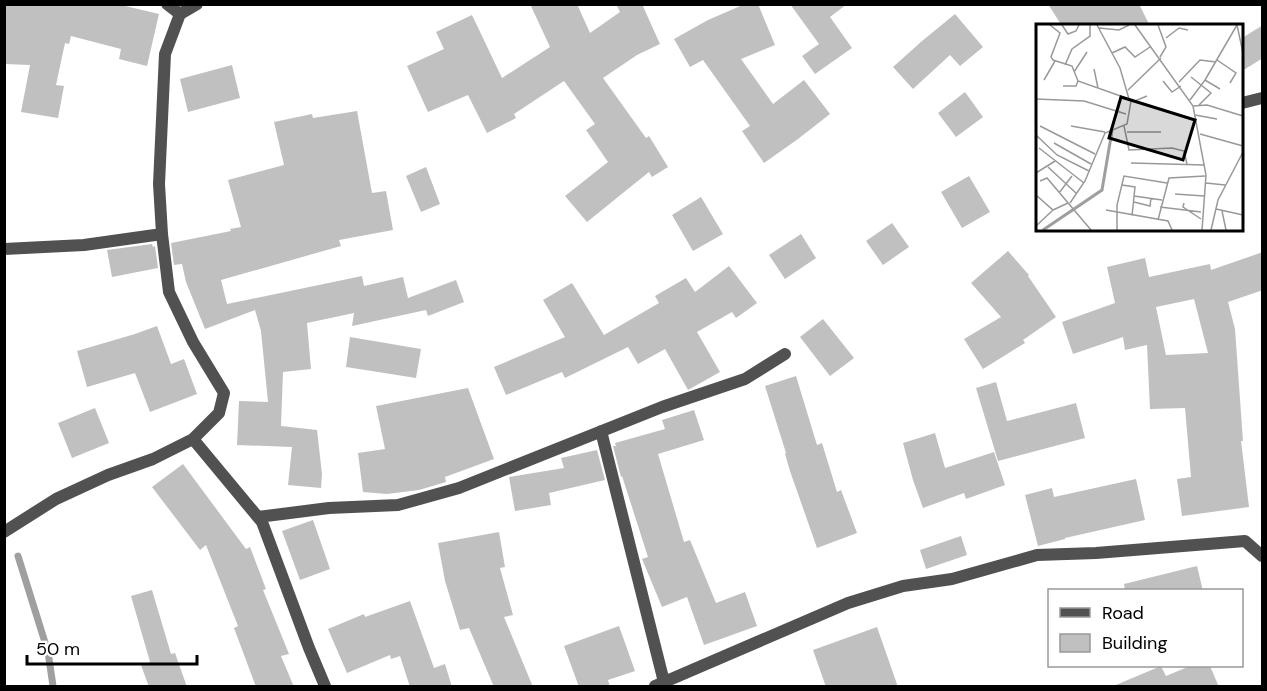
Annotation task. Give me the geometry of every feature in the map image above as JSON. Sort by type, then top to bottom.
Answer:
[{"type":"street","points":[[167,4],[180,14]]},
{"type":"street","points":[[4,532],[56,500],[108,475],[153,459],[193,439],[219,413],[224,393],[193,342],[169,292],[159,184],[165,54],[180,14],[197,4]]},
{"type":"street","points":[[1243,104],[1263,98]]},
{"type":"street","points":[[4,249],[84,245],[162,234]]},
{"type":"street","points":[[258,517],[329,508],[398,505],[459,488],[601,430],[745,379],[785,354]]},
{"type":"street","points":[[601,430],[659,684],[848,603],[903,586],[952,579],[1037,555],[1096,553],[1245,541],[1263,556]]},
{"type":"street","points":[[193,439],[262,522],[325,687]]},
{"type":"building","points":[[4,4],[117,4],[159,14],[147,66],[119,59],[121,49],[71,36],[69,44],[65,43],[56,85],[64,86],[58,118],[21,112],[30,65],[4,64]]},
{"type":"building","points":[[530,4],[577,4],[590,33],[620,12],[616,4],[642,4],[660,44],[637,55],[603,78],[646,138],[649,136],[668,167],[652,177],[649,172],[587,222],[565,196],[608,162],[586,130],[595,124],[564,81],[514,114],[516,118],[487,133],[468,95],[428,112],[407,66],[444,49],[436,32],[472,15],[502,78],[550,47]]},
{"type":"building","points":[[745,4],[758,4],[775,45],[741,59],[773,104],[804,80],[830,114],[764,163],[742,131],[750,126],[703,60],[690,67],[674,39],[708,20]]},
{"type":"building","points":[[790,4],[847,4],[830,17],[852,48],[815,74],[802,56],[819,44]]},
{"type":"building","points":[[1048,4],[1139,4],[1149,24],[1061,24]]},
{"type":"building","points":[[955,14],[983,47],[960,66],[950,55],[913,89],[893,67]]},
{"type":"building","points":[[1263,25],[1263,58],[1243,70],[1243,37]]},
{"type":"building","points":[[232,65],[240,98],[188,112],[180,79]]},
{"type":"building","points":[[965,92],[983,117],[956,137],[938,113]]},
{"type":"building","points":[[357,111],[372,193],[386,191],[393,230],[339,240],[341,246],[221,280],[227,304],[362,276],[364,286],[403,277],[408,298],[456,280],[464,302],[428,316],[426,310],[352,326],[354,313],[307,323],[311,369],[283,372],[281,426],[317,430],[322,474],[321,488],[288,485],[292,447],[237,445],[239,401],[268,402],[261,331],[255,310],[205,329],[186,282],[182,264],[174,265],[171,243],[241,227],[228,180],[284,165],[274,122],[312,114],[313,118]]},
{"type":"building","points":[[426,167],[440,204],[421,212],[406,176]]},
{"type":"building","points":[[969,176],[990,212],[962,228],[941,192]]},
{"type":"building","points":[[701,197],[723,234],[693,251],[672,215]]},
{"type":"building","points":[[892,223],[909,247],[883,265],[866,241]]},
{"type":"building","points":[[801,234],[816,258],[785,279],[769,255]]},
{"type":"building","points":[[152,244],[153,247],[155,246],[158,268],[112,277],[107,250]]},
{"type":"building","points":[[1008,251],[1029,275],[1056,317],[1023,340],[1025,343],[983,369],[964,339],[1001,317],[971,283]]},
{"type":"building","points":[[1263,252],[1263,290],[1228,302],[1235,329],[1243,441],[1241,441],[1249,507],[1182,516],[1177,479],[1191,477],[1185,408],[1150,409],[1147,345],[1125,350],[1123,337],[1073,354],[1062,322],[1115,303],[1107,267],[1145,258],[1149,277],[1210,264],[1211,270]],"holes":[[[1194,299],[1208,353],[1166,355],[1156,307]]]},
{"type":"building","points":[[729,266],[757,303],[736,318],[732,312],[697,332],[720,372],[688,390],[665,349],[638,364],[628,347],[565,378],[562,372],[506,395],[494,367],[565,337],[543,300],[572,283],[604,335],[659,303],[655,296],[686,278],[695,292]]},
{"type":"building","points":[[823,319],[854,358],[830,376],[800,337]]},
{"type":"building","points":[[157,326],[171,364],[184,359],[197,394],[150,412],[135,373],[87,387],[77,351]]},
{"type":"building","points":[[350,337],[421,349],[416,378],[346,367]]},
{"type":"building","points":[[796,376],[817,445],[822,443],[837,492],[841,490],[857,533],[817,548],[790,471],[765,386]]},
{"type":"building","points":[[996,382],[1007,421],[1076,403],[1085,438],[998,461],[976,388]]},
{"type":"building","points":[[468,388],[494,459],[445,477],[446,482],[419,490],[387,494],[363,492],[358,453],[385,449],[376,406]]},
{"type":"building","points":[[95,408],[109,443],[72,458],[58,423]]},
{"type":"building","points":[[694,410],[704,440],[658,454],[684,542],[690,540],[716,603],[745,592],[757,626],[704,645],[687,597],[662,607],[642,559],[648,557],[613,446],[616,446],[615,443],[665,429],[662,420]]},
{"type":"building","points":[[935,433],[945,468],[994,452],[1005,485],[966,499],[964,493],[923,508],[903,443]]},
{"type":"building","points":[[597,450],[605,480],[549,493],[551,505],[515,511],[509,477],[564,468],[561,458]]},
{"type":"building","points":[[183,464],[246,549],[250,547],[266,589],[263,590],[289,654],[281,656],[294,687],[256,687],[234,628],[238,626],[206,545],[200,550],[152,487]]},
{"type":"building","points":[[1136,479],[1145,520],[1038,546],[1025,495],[1052,488],[1054,497]]},
{"type":"building","points":[[313,520],[330,569],[300,580],[282,531]]},
{"type":"building","points":[[499,532],[505,567],[500,568],[513,615],[504,617],[533,687],[494,687],[469,628],[460,630],[445,581],[438,543]]},
{"type":"building","points":[[961,536],[967,555],[926,569],[920,550]]},
{"type":"building","points":[[1197,566],[1203,589],[1125,589],[1124,584]]},
{"type":"building","points":[[152,590],[171,654],[175,653],[187,687],[149,687],[141,665],[150,662],[131,596]]},
{"type":"building","points":[[410,601],[434,668],[445,664],[452,687],[410,687],[400,656],[391,659],[390,655],[347,673],[328,629],[364,614],[365,617]]},
{"type":"building","points":[[619,626],[635,671],[608,680],[610,687],[579,687],[564,646]]},
{"type":"building","points":[[877,627],[898,687],[826,687],[813,650]]},
{"type":"building","points":[[1159,667],[1162,667],[1166,676],[1188,667],[1210,667],[1219,687],[1111,687]]},
{"type":"waterway","points":[[18,556],[48,652],[53,686]]}]
